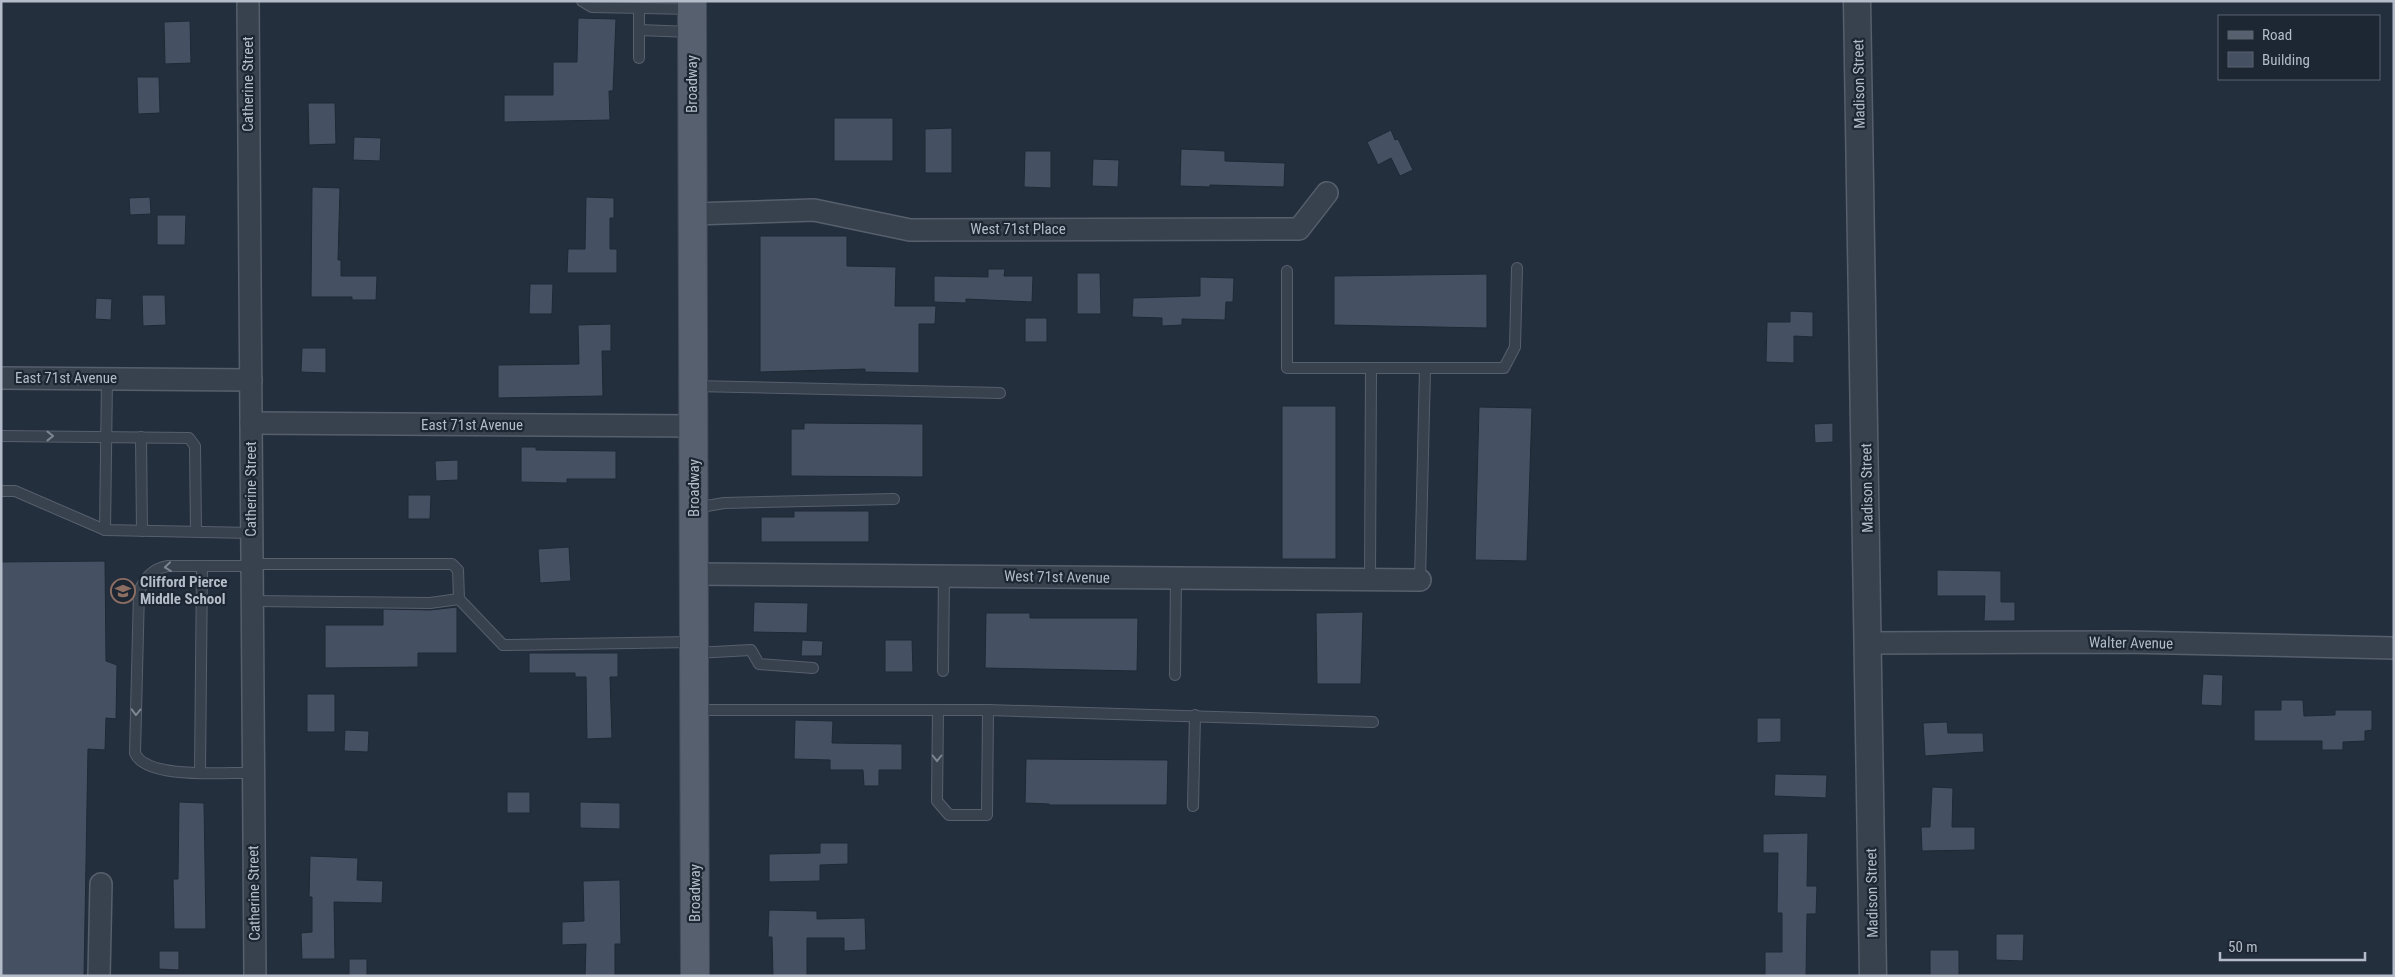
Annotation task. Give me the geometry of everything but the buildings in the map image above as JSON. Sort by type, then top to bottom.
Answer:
[{"type":"main road","name":"Broadway","points":[[692,14],[695,976]]},
{"type":"street","name":"Catherine Street","points":[[248,1],[255,976]]},
{"type":"street","name":"Madison Street","points":[[1858,1],[1873,976]]},
{"type":"street","name":"West 71st Place","points":[[693,214],[814,210],[910,230],[1299,229],[1327,193]]},
{"type":"street","name":"East 71st Avenue","points":[[1,378],[250,380]]},
{"type":"street","name":"East 71st Avenue","points":[[251,423],[694,426]]},
{"type":"street","name":"West 71st Avenue","points":[[694,574],[1420,580]]},
{"type":"street","name":"Walter Avenue","points":[[1869,643],[2127,642],[2394,648]]},
{"type":"street","points":[[99,976],[101,884]]},
{"type":"lane","points":[[582,1],[592,7],[639,8],[692,14]]},
{"type":"lane","points":[[639,8],[639,58]]},
{"type":"lane","points":[[639,30],[692,14]]},
{"type":"lane","points":[[1287,271],[1287,368],[1504,368],[1515,347],[1517,268]]},
{"type":"lane","points":[[1370,369],[1370,580]]},
{"type":"lane","points":[[1420,580],[1425,369]]},
{"type":"lane","points":[[104,530],[107,379]]},
{"type":"lane","points":[[693,386],[1000,393]]},
{"type":"lane","points":[[1,436],[189,438],[195,446],[196,532]]},
{"type":"lane","points":[[141,437],[142,530]]},
{"type":"lane","points":[[1,491],[15,491],[104,530],[252,533]]},
{"type":"lane","points":[[694,508],[724,503],[894,499]]},
{"type":"lane","points":[[253,773],[166,772],[142,764],[136,753],[139,591],[148,575],[160,567],[452,564],[458,570],[459,599],[502,645],[751,650],[758,664],[813,668]]},
{"type":"lane","points":[[200,772],[202,566]]},
{"type":"lane","points":[[943,671],[944,576]]},
{"type":"lane","points":[[1175,675],[1176,578]]},
{"type":"lane","points":[[252,601],[430,602],[459,599]]},
{"type":"lane","points":[[694,710],[988,710],[1373,722]]},
{"type":"lane","points":[[938,710],[937,801],[949,815],[987,815],[988,710]]},
{"type":"lane","points":[[1193,806],[1194,715]]},
{"type":"place","name":"Clifford Pierce Middle School","points":[[123,591]]}]
